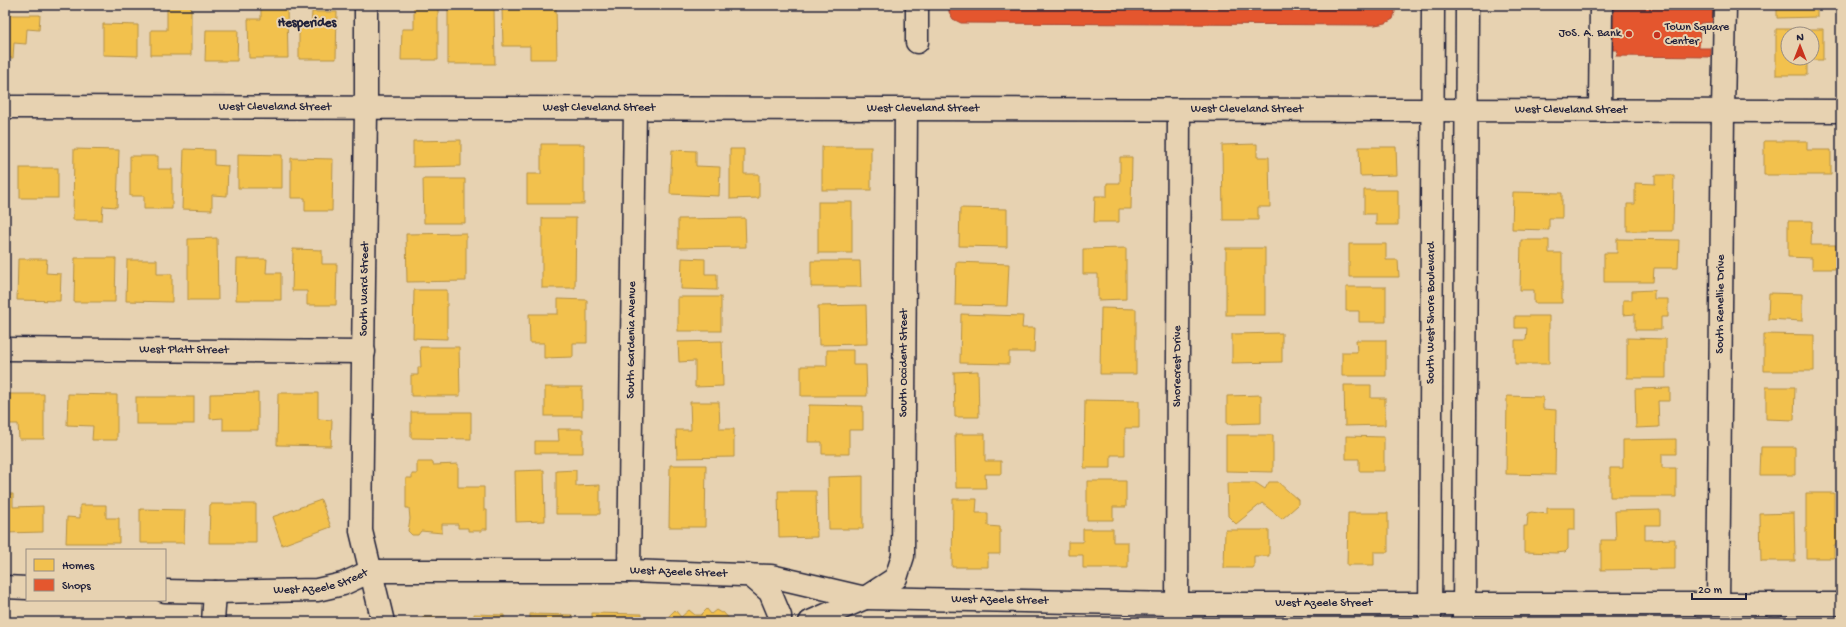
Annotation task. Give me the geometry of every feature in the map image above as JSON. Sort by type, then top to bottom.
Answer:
[{"type":"street","name":"South Ward Street","points":[[366,5],[364,352],[360,531],[383,622]]},
{"type":"street","points":[[916,5],[917,42]]},
{"type":"street","name":"South West Shore Boulevard","points":[[1430,613],[1432,357],[1431,110],[1433,5]]},
{"type":"street","points":[[1464,613],[1467,357],[1467,5]]},
{"type":"street","points":[[1600,110],[1601,5]]},
{"type":"street","name":"South Renellie Drive","points":[[1718,604],[1723,111],[1726,5]]},
{"type":"street","name":"West Cleveland Street","points":[[5,108],[1841,111]]},
{"type":"street","name":"South Gardenia Avenue","points":[[630,571],[635,109]]},
{"type":"street","name":"South Occident Street","points":[[810,622],[865,598],[896,578],[903,556],[906,110]]},
{"type":"street","name":"Shorecrest Drive","points":[[1175,613],[1180,110]]},
{"type":"street","name":"West Platt Street","points":[[5,349],[364,352]]},
{"type":"street","name":"West Azeele Street","points":[[166,591],[215,592],[317,590],[343,584],[371,571],[630,571],[771,576],[865,598],[1175,613],[1464,613],[1718,604],[1841,604]]},
{"type":"street","points":[[750,575],[770,592],[780,616],[780,622]]},
{"type":"street","points":[[5,587],[26,588]]},
{"type":"street","points":[[213,622],[215,592]]},
{"type":"building: Homes","points":[[167,5],[191,5],[191,55],[151,55],[151,30],[167,30]]},
{"type":"building: Homes","points":[[414,5],[438,5],[438,60],[401,60],[402,29],[414,29]]},
{"type":"building: Homes","points":[[463,5],[478,5],[479,9],[494,9],[495,64],[448,64],[448,9],[463,9]]},
{"type":"building: Homes","points":[[516,5],[556,5],[557,59],[530,59],[530,46],[503,46],[502,8],[516,8]]},
{"type":"building: Homes","points":[[1777,5],[1817,5],[1817,17],[1777,18]]},
{"type":"building: Homes","points":[[261,6],[287,6],[288,58],[249,58],[248,19],[261,19]]},
{"type":"building: Homes","points":[[312,12],[337,12],[336,59],[299,59],[299,28],[311,28]]},
{"type":"building: Homes","points":[[5,15],[40,15],[39,30],[27,29],[26,44],[14,43],[13,58],[5,58]]},
{"type":"building: Homes","points":[[103,24],[138,25],[138,56],[103,55]]},
{"type":"building: Homes","points":[[1776,29],[1780,29],[1780,66],[1807,66],[1807,75],[1776,75]]},
{"type":"building: Homes","points":[[1820,29],[1823,29],[1823,60],[1820,60]]},
{"type":"building: Homes","points":[[206,30],[238,30],[237,61],[205,61]]},
{"type":"building: Homes","points":[[461,140],[461,166],[413,167],[413,141]]},
{"type":"building: Homes","points":[[1764,141],[1807,141],[1807,150],[1831,150],[1831,175],[1764,175]]},
{"type":"building: Homes","points":[[541,144],[584,144],[584,204],[527,204],[527,174],[541,174]]},
{"type":"building: Homes","points":[[1257,144],[1257,157],[1269,157],[1270,207],[1258,207],[1258,220],[1223,220],[1222,145]]},
{"type":"building: Homes","points":[[822,147],[871,147],[871,190],[822,190]]},
{"type":"building: Homes","points":[[1359,147],[1396,147],[1397,175],[1360,176]]},
{"type":"building: Homes","points":[[74,149],[119,150],[117,207],[103,206],[102,220],[73,220]]},
{"type":"building: Homes","points":[[184,149],[214,150],[214,165],[228,166],[227,196],[212,195],[212,210],[182,209]]},
{"type":"building: Homes","points":[[730,149],[744,149],[744,174],[759,174],[759,198],[730,199]]},
{"type":"building: Homes","points":[[672,150],[696,151],[696,166],[720,167],[719,196],[670,194]]},
{"type":"building: Homes","points":[[238,154],[282,155],[282,188],[238,188]]},
{"type":"building: Homes","points":[[130,156],[158,156],[158,169],[172,169],[172,209],[144,209],[144,196],[130,196]]},
{"type":"building: Homes","points":[[1120,157],[1132,157],[1131,209],[1119,209],[1119,222],[1094,222],[1095,196],[1107,196],[1107,183],[1120,183]]},
{"type":"building: Homes","points":[[291,158],[333,159],[332,211],[305,211],[305,198],[291,198]]},
{"type":"building: Homes","points":[[20,168],[58,168],[58,198],[20,198]]},
{"type":"building: Homes","points":[[5,172],[7,172],[7,207],[5,207]]},
{"type":"building: Homes","points":[[1655,175],[1674,175],[1673,231],[1627,231],[1627,204],[1635,204],[1635,183],[1655,184]]},
{"type":"building: Homes","points":[[423,179],[465,179],[465,223],[424,223]]},
{"type":"building: Homes","points":[[1364,190],[1398,190],[1398,225],[1376,225],[1376,214],[1364,214]]},
{"type":"building: Homes","points":[[1513,192],[1562,193],[1562,218],[1549,218],[1549,230],[1512,229]]},
{"type":"building: Homes","points":[[818,202],[852,202],[852,253],[818,253]]},
{"type":"building: Homes","points":[[960,208],[1007,209],[1007,247],[959,246]]},
{"type":"building: Homes","points":[[542,218],[576,218],[575,288],[542,288]]},
{"type":"building: Homes","points":[[745,218],[746,247],[678,248],[678,219]]},
{"type":"building: Homes","points":[[1788,221],[1812,221],[1811,245],[1836,245],[1836,269],[1812,269],[1812,258],[1788,257]]},
{"type":"building: Homes","points":[[466,233],[466,281],[407,282],[406,234]]},
{"type":"building: Homes","points":[[217,238],[218,300],[188,300],[188,239]]},
{"type":"building: Homes","points":[[1617,239],[1679,240],[1678,268],[1654,268],[1653,282],[1604,282],[1604,253],[1617,253]]},
{"type":"building: Homes","points":[[1521,240],[1549,240],[1549,253],[1562,253],[1562,303],[1534,303],[1534,290],[1520,290]]},
{"type":"building: Homes","points":[[1349,244],[1386,244],[1386,260],[1398,260],[1399,277],[1349,277]]},
{"type":"building: Homes","points":[[1126,248],[1126,299],[1098,300],[1098,274],[1083,274],[1083,249]]},
{"type":"building: Homes","points":[[1226,248],[1265,248],[1265,315],[1226,315]]},
{"type":"building: Homes","points":[[293,249],[322,250],[322,264],[337,264],[336,305],[307,305],[307,291],[292,291]]},
{"type":"building: Homes","points":[[75,258],[116,258],[115,302],[74,302]]},
{"type":"building: Homes","points":[[682,258],[705,259],[705,274],[717,274],[717,290],[681,289]]},
{"type":"building: Homes","points":[[18,259],[47,259],[46,273],[61,274],[60,301],[17,300]]},
{"type":"building: Homes","points":[[237,259],[267,259],[266,273],[281,273],[281,300],[236,300]]},
{"type":"building: Homes","points":[[127,260],[157,260],[157,274],[172,274],[172,302],[126,301]]},
{"type":"building: Homes","points":[[811,261],[860,261],[861,287],[811,287]]},
{"type":"building: Homes","points":[[956,262],[1009,264],[1007,306],[955,305]]},
{"type":"building: Homes","points":[[5,273],[8,273],[7,303],[5,302]]},
{"type":"building: Homes","points":[[1346,287],[1386,287],[1386,322],[1359,322],[1359,311],[1346,311]]},
{"type":"building: Homes","points":[[414,290],[447,290],[447,339],[413,338]]},
{"type":"building: Homes","points":[[1654,290],[1654,299],[1668,299],[1668,317],[1661,317],[1661,330],[1635,330],[1635,314],[1623,315],[1623,300],[1632,300],[1632,291]]},
{"type":"building: Homes","points":[[1769,293],[1802,294],[1802,321],[1768,319]]},
{"type":"building: Homes","points":[[678,297],[721,297],[721,331],[678,331]]},
{"type":"building: Homes","points":[[558,299],[587,300],[587,343],[573,343],[573,357],[544,358],[544,343],[530,343],[529,314],[558,314]]},
{"type":"building: Homes","points":[[866,305],[867,344],[819,345],[818,306]]},
{"type":"building: Homes","points":[[1101,308],[1136,309],[1136,374],[1100,374]]},
{"type":"building: Homes","points":[[961,314],[1023,316],[1022,328],[1035,328],[1034,352],[1009,352],[1009,364],[960,363]]},
{"type":"building: Homes","points":[[1515,316],[1549,316],[1549,364],[1515,364],[1515,340],[1526,340],[1527,328],[1515,328]]},
{"type":"building: Homes","points":[[1282,333],[1282,362],[1232,363],[1232,334]]},
{"type":"building: Homes","points":[[1764,334],[1814,335],[1814,371],[1764,371]]},
{"type":"building: Homes","points":[[1627,338],[1666,339],[1666,378],[1627,378]]},
{"type":"building: Homes","points":[[1356,340],[1386,340],[1386,376],[1342,376],[1342,352],[1357,352]]},
{"type":"building: Homes","points":[[722,341],[723,386],[695,387],[695,361],[679,362],[678,342]]},
{"type":"building: Homes","points":[[420,347],[459,347],[460,396],[411,396],[411,375],[418,375],[418,367],[421,367]]},
{"type":"building: Homes","points":[[827,350],[853,350],[853,365],[866,365],[867,396],[801,396],[801,366],[827,366]]},
{"type":"building: Homes","points":[[978,371],[979,417],[955,417],[954,372]]},
{"type":"building: Homes","points":[[1344,385],[1371,385],[1371,398],[1385,398],[1385,425],[1345,426]]},
{"type":"building: Homes","points":[[545,387],[582,387],[582,416],[545,416]]},
{"type":"building: Homes","points":[[1766,387],[1795,387],[1794,420],[1766,419]]},
{"type":"building: Homes","points":[[1670,388],[1670,401],[1658,401],[1659,427],[1636,428],[1635,389]]},
{"type":"building: Homes","points":[[258,393],[258,430],[223,430],[223,418],[210,419],[210,394]]},
{"type":"building: Homes","points":[[278,393],[318,393],[318,419],[332,420],[331,446],[277,445]]},
{"type":"building: Homes","points":[[5,394],[44,394],[44,439],[19,439],[18,424],[5,424]]},
{"type":"building: Homes","points":[[68,394],[117,395],[117,440],[92,440],[93,426],[67,425]]},
{"type":"building: Homes","points":[[1261,395],[1261,423],[1227,424],[1227,396]]},
{"type":"building: Homes","points":[[1507,396],[1543,397],[1543,409],[1556,410],[1555,475],[1506,474]]},
{"type":"building: Homes","points":[[136,397],[194,397],[194,424],[136,424]]},
{"type":"building: Homes","points":[[1085,400],[1139,401],[1139,428],[1125,428],[1125,455],[1111,455],[1111,468],[1084,468]]},
{"type":"building: Homes","points":[[690,402],[719,402],[720,429],[734,429],[734,457],[677,458],[676,430],[691,430]]},
{"type":"building: Homes","points":[[809,405],[863,406],[863,430],[849,430],[849,454],[822,454],[822,442],[808,442]]},
{"type":"building: Homes","points":[[411,412],[471,412],[471,439],[411,438]]},
{"type":"building: Homes","points":[[558,429],[583,429],[583,453],[535,453],[535,441],[559,441]]},
{"type":"building: Homes","points":[[955,434],[985,434],[985,461],[1001,461],[1001,474],[985,474],[986,488],[956,488]]},
{"type":"building: Homes","points":[[1226,435],[1273,435],[1273,472],[1226,471]]},
{"type":"building: Homes","points":[[1346,436],[1384,437],[1384,471],[1359,471],[1359,459],[1346,459]]},
{"type":"building: Homes","points":[[1676,439],[1676,454],[1662,454],[1662,468],[1676,468],[1676,497],[1610,497],[1610,468],[1623,468],[1623,440]]},
{"type":"building: Homes","points":[[1761,447],[1795,447],[1795,475],[1760,475]]},
{"type":"building: Homes","points":[[417,462],[433,462],[433,465],[458,464],[458,487],[484,487],[484,510],[487,510],[487,529],[482,529],[482,531],[468,531],[468,528],[458,528],[458,524],[442,524],[442,533],[421,531],[418,535],[412,535],[408,531],[410,519],[409,508],[406,508],[406,478],[412,478],[412,474],[417,474]]},
{"type":"building: Homes","points":[[670,465],[706,465],[705,527],[669,527]]},
{"type":"building: Homes","points":[[544,470],[545,521],[516,522],[515,471]]},
{"type":"building: Homes","points":[[576,470],[576,486],[600,485],[600,514],[556,514],[556,471]]},
{"type":"building: Homes","points":[[863,476],[863,529],[829,529],[828,477]]},
{"type":"building: Homes","points":[[1087,481],[1126,481],[1126,507],[1113,507],[1113,520],[1087,520]]},
{"type":"building: Homes","points":[[1269,482],[1278,482],[1298,500],[1298,505],[1282,519],[1262,503],[1236,524],[1228,516],[1227,483],[1256,483],[1265,489]]},
{"type":"building: Homes","points":[[778,491],[816,491],[817,537],[779,538]]},
{"type":"building: Homes","points":[[1806,493],[1834,493],[1834,519],[1841,519],[1841,545],[1834,545],[1834,558],[1806,558]]},
{"type":"building: Homes","points":[[5,494],[13,494],[13,507],[43,506],[43,532],[5,533]]},
{"type":"building: Homes","points":[[953,499],[977,499],[976,513],[988,513],[988,526],[1000,527],[1000,554],[988,554],[988,567],[952,567]]},
{"type":"building: Homes","points":[[321,500],[331,527],[282,545],[272,517]]},
{"type":"building: Homes","points":[[210,504],[256,504],[256,543],[209,543]]},
{"type":"building: Homes","points":[[80,505],[106,505],[106,518],[119,518],[119,543],[66,543],[67,517],[80,518]]},
{"type":"building: Homes","points":[[1547,508],[1575,508],[1575,530],[1568,530],[1568,549],[1565,552],[1556,553],[1524,552],[1524,526],[1527,526],[1528,514],[1531,512],[1547,514]]},
{"type":"building: Homes","points":[[140,509],[185,510],[184,543],[140,543]]},
{"type":"building: Homes","points":[[1660,510],[1660,525],[1645,525],[1645,540],[1675,539],[1675,569],[1601,570],[1601,540],[1616,540],[1615,511]]},
{"type":"building: Homes","points":[[1348,513],[1388,513],[1388,552],[1374,552],[1374,565],[1347,565]]},
{"type":"building: Homes","points":[[1794,513],[1795,561],[1761,561],[1760,514]]},
{"type":"building: Homes","points":[[1083,529],[1113,529],[1113,542],[1128,542],[1128,568],[1083,568],[1083,555],[1068,555],[1068,542],[1083,542]]},
{"type":"building: Homes","points":[[1225,530],[1269,530],[1269,556],[1254,556],[1254,568],[1224,568]]},
{"type":"building: Homes","points":[[707,609],[711,614],[716,610],[721,613],[723,612],[732,622],[673,622],[669,616],[675,610],[681,617],[689,610],[695,615],[701,615]]},
{"type":"building: Homes","points":[[592,613],[642,614],[642,622],[592,622]]},
{"type":"building: Homes","points":[[474,614],[504,615],[504,622],[474,622]]},
{"type":"building: Homes","points":[[530,614],[572,615],[572,622],[530,622]]},
{"type":"building: Homes","points":[[423,617],[464,617],[464,622],[423,622]]},
{"type":"building: Homes","points":[[116,618],[153,618],[153,622],[116,622]]},
{"type":"building: Homes","points":[[55,619],[55,622],[5,622],[5,620]]},
{"type":"building: Shops","points":[[949,5],[1395,5],[1395,12],[1393,19],[1386,23],[1375,25],[961,23],[953,19],[949,12]]},
{"type":"building: Shops","name":"Town Square Center","points":[[1614,5],[1714,5],[1714,22],[1700,23],[1699,48],[1711,48],[1711,57],[1616,56],[1618,50],[1613,50]]},
{"type":"place","name":"JoS. A. Bank","points":[[1629,34]]},
{"type":"place","name":"Town Square Center","points":[[1657,35]]},
{"type":"district","name":"Hesperides","points":[[307,23]]}]
